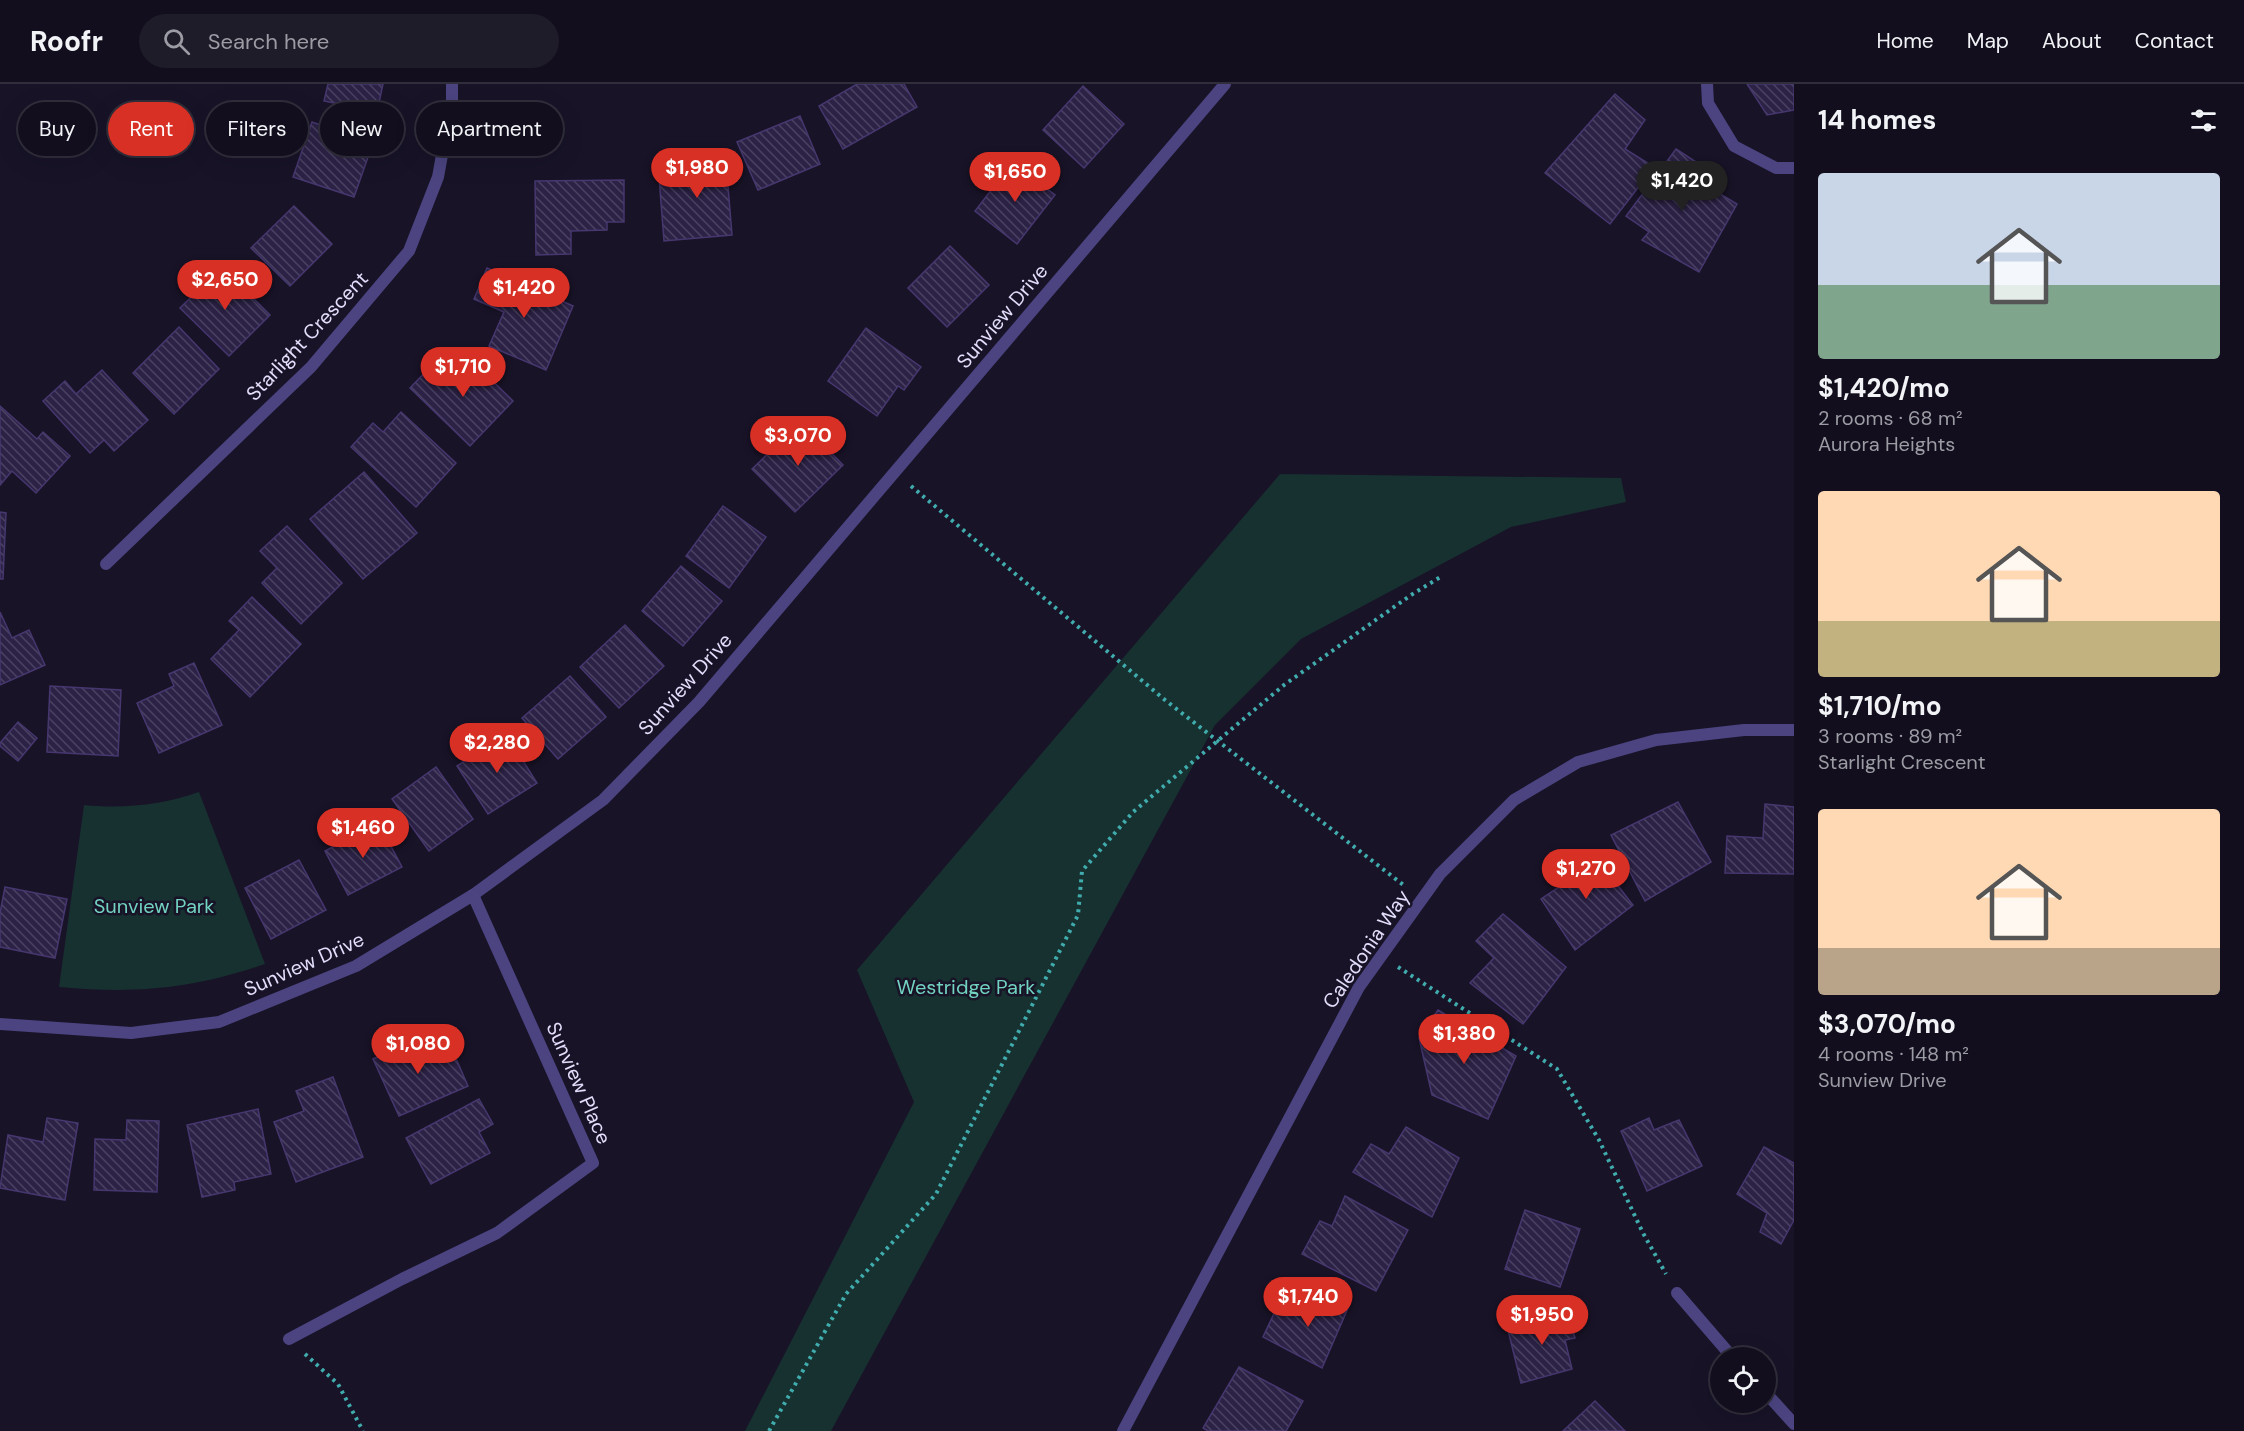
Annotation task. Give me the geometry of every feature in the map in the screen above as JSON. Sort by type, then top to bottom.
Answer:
[{"type":"street","name":"Starlight Crescent","points":[[106,564],[310,367],[409,251],[438,177],[452,100],[452,84]]},
{"type":"street","name":"Sunview Drive","points":[[0,1024],[130,1033],[219,1022],[356,966],[473,895],[603,800],[699,702],[1226,84]]},
{"type":"street","points":[[1707,84],[1708,103],[1734,146],[1776,168],[1794,168]]},
{"type":"street","name":"Caledonia Way","points":[[1123,1431],[1359,987],[1440,874],[1514,800],[1578,762],[1656,740],[1744,730],[1794,730]]},
{"type":"street","name":"Sunview Place","points":[[289,1339],[402,1279],[498,1233],[593,1163],[473,895]]},
{"type":"street","points":[[1677,1293],[1724,1347]]},
{"type":"street","points":[[1776,1404],[1794,1424]]},
{"type":"path","points":[[894,472],[1165,700],[1422,899]]},
{"type":"path","points":[[769,1431],[846,1294],[936,1194],[1078,915],[1082,871],[1133,812],[1284,685],[1411,595],[1442,576]]},
{"type":"path","points":[[1381,957],[1557,1069],[1599,1140],[1643,1233],[1677,1293]]},
{"type":"path","points":[[289,1339],[338,1384],[363,1431]]},
{"type":"green space","name":"Westridge Park","points":[[1280,474],[1621,478],[1626,502],[1511,527],[1301,639],[1215,725],[831,1431],[745,1431],[914,1102],[857,970]]},
{"type":"green space","name":"Sunview Park","points":[[199,792],[265,964],[213,979],[164,987],[113,990],[59,987],[84,805],[142,805]]},
{"type":"building","points":[[328,84],[383,84],[379,102],[324,101]]},
{"type":"building","points":[[857,84],[904,84],[917,107],[843,149],[819,106]]},
{"type":"building","points":[[1747,84],[1794,84],[1794,110],[1767,115]]},
{"type":"building","points":[[1083,86],[1124,124],[1084,168],[1043,130]]},
{"type":"building","points":[[1615,94],[1645,120],[1625,149],[1654,167],[1610,224],[1545,173]]},
{"type":"building","points":[[800,116],[820,164],[758,190],[737,142]]},
{"type":"building","points":[[312,122],[320,125],[320,156],[368,156],[354,197],[293,177],[300,156],[308,156],[308,134]]},
{"type":"building","points":[[1676,149],[1710,171],[1705,185],[1737,204],[1699,272],[1642,240],[1649,232],[1626,216]]},
{"type":"building","points":[[725,150],[732,235],[664,241],[659,177],[690,174],[688,153]]},
{"type":"building","points":[[1012,163],[1055,195],[1017,244],[975,211]]},
{"type":"building","points":[[624,180],[624,222],[607,222],[607,230],[571,231],[571,254],[536,255],[535,181]]},
{"type":"building","points":[[294,206],[332,244],[290,286],[251,248]]},
{"type":"building","points":[[950,246],[989,285],[947,327],[908,288]]},
{"type":"building","points":[[222,267],[270,315],[229,356],[180,308]]},
{"type":"building","points":[[487,268],[573,306],[546,370],[489,346],[504,312],[474,299]]},
{"type":"building","points":[[179,327],[219,369],[174,414],[133,373]]},
{"type":"building","points":[[866,328],[921,367],[904,390],[898,386],[877,416],[828,381]]},
{"type":"building","points":[[466,355],[513,401],[470,446],[410,388],[434,363],[446,375]]},
{"type":"building","points":[[102,370],[148,420],[114,451],[104,440],[90,453],[43,401],[65,381],[76,394]]},
{"type":"building","points":[[0,406],[37,439],[43,432],[70,456],[36,493],[12,471],[0,485]]},
{"type":"building","points":[[401,412],[456,463],[416,507],[351,447],[373,423],[383,432]]},
{"type":"building","points":[[801,422],[843,465],[795,512],[752,469]]},
{"type":"building","points":[[364,472],[417,533],[363,579],[310,519]]},
{"type":"building","points":[[723,506],[766,537],[729,588],[686,556]]},
{"type":"building","points":[[0,512],[6,513],[3,579],[0,579]]},
{"type":"building","points":[[287,526],[342,583],[301,624],[262,583],[277,568],[260,551]]},
{"type":"building","points":[[681,566],[722,601],[683,646],[642,611]]},
{"type":"building","points":[[252,597],[301,644],[250,697],[211,659],[239,630],[229,621]]},
{"type":"building","points":[[0,612],[12,638],[29,630],[45,665],[0,685]]},
{"type":"building","points":[[625,625],[664,666],[619,708],[580,667]]},
{"type":"building","points":[[194,663],[222,725],[159,753],[137,703],[174,686],[169,674]]},
{"type":"building","points":[[570,676],[606,717],[558,759],[522,718]]},
{"type":"building","points":[[50,686],[121,690],[118,756],[47,752]]},
{"type":"building","points":[[18,722],[37,738],[18,761],[0,746],[0,743]]},
{"type":"building","points":[[506,734],[537,783],[488,814],[457,766]]},
{"type":"building","points":[[436,767],[473,819],[429,851],[392,799]]},
{"type":"building","points":[[1678,802],[1711,862],[1645,901],[1611,835]]},
{"type":"building","points":[[1765,804],[1794,807],[1794,874],[1725,873],[1727,836],[1763,838]]},
{"type":"building","points":[[378,822],[402,867],[348,895],[325,851]]},
{"type":"building","points":[[1590,850],[1633,905],[1575,950],[1541,899],[1571,879],[1564,867]]},
{"type":"building","points":[[299,860],[326,910],[271,939],[245,888]]},
{"type":"building","points":[[5,887],[67,899],[55,958],[0,947],[0,913]]},
{"type":"building","points":[[1503,914],[1566,967],[1523,1024],[1470,983],[1494,958],[1476,941]]},
{"type":"building","points":[[1438,1010],[1516,1056],[1488,1119],[1432,1095],[1419,1038]]},
{"type":"building","points":[[427,1035],[439,1061],[454,1054],[468,1086],[399,1116],[373,1059]]},
{"type":"building","points":[[333,1077],[363,1157],[296,1182],[274,1122],[304,1111],[296,1091]]},
{"type":"building","points":[[479,1099],[493,1124],[479,1132],[490,1153],[431,1184],[406,1138]]},
{"type":"building","points":[[258,1109],[271,1174],[234,1182],[235,1190],[202,1197],[187,1125]]},
{"type":"building","points":[[47,1118],[78,1123],[65,1200],[0,1188],[8,1135],[43,1142]]},
{"type":"building","points":[[1649,1118],[1654,1130],[1679,1120],[1702,1166],[1647,1191],[1621,1131]]},
{"type":"building","points":[[127,1120],[159,1121],[157,1192],[94,1190],[95,1139],[126,1140]]},
{"type":"building","points":[[1406,1127],[1459,1158],[1432,1217],[1353,1172],[1371,1144],[1389,1154]]},
{"type":"building","points":[[1764,1147],[1794,1163],[1794,1220],[1781,1244],[1760,1232],[1767,1213],[1737,1194]]},
{"type":"building","points":[[1345,1196],[1408,1230],[1376,1291],[1302,1254],[1320,1221],[1332,1226]]},
{"type":"building","points":[[1525,1210],[1580,1229],[1560,1287],[1505,1269]]},
{"type":"building","points":[[1312,1290],[1348,1308],[1322,1368],[1263,1337],[1279,1303],[1300,1314]]},
{"type":"building","points":[[1567,1311],[1575,1338],[1565,1340],[1572,1369],[1521,1383],[1507,1326]]},
{"type":"building","points":[[1239,1367],[1303,1401],[1286,1431],[1208,1431],[1203,1428]]},
{"type":"building","points":[[1595,1401],[1625,1431],[1563,1431]]}]
